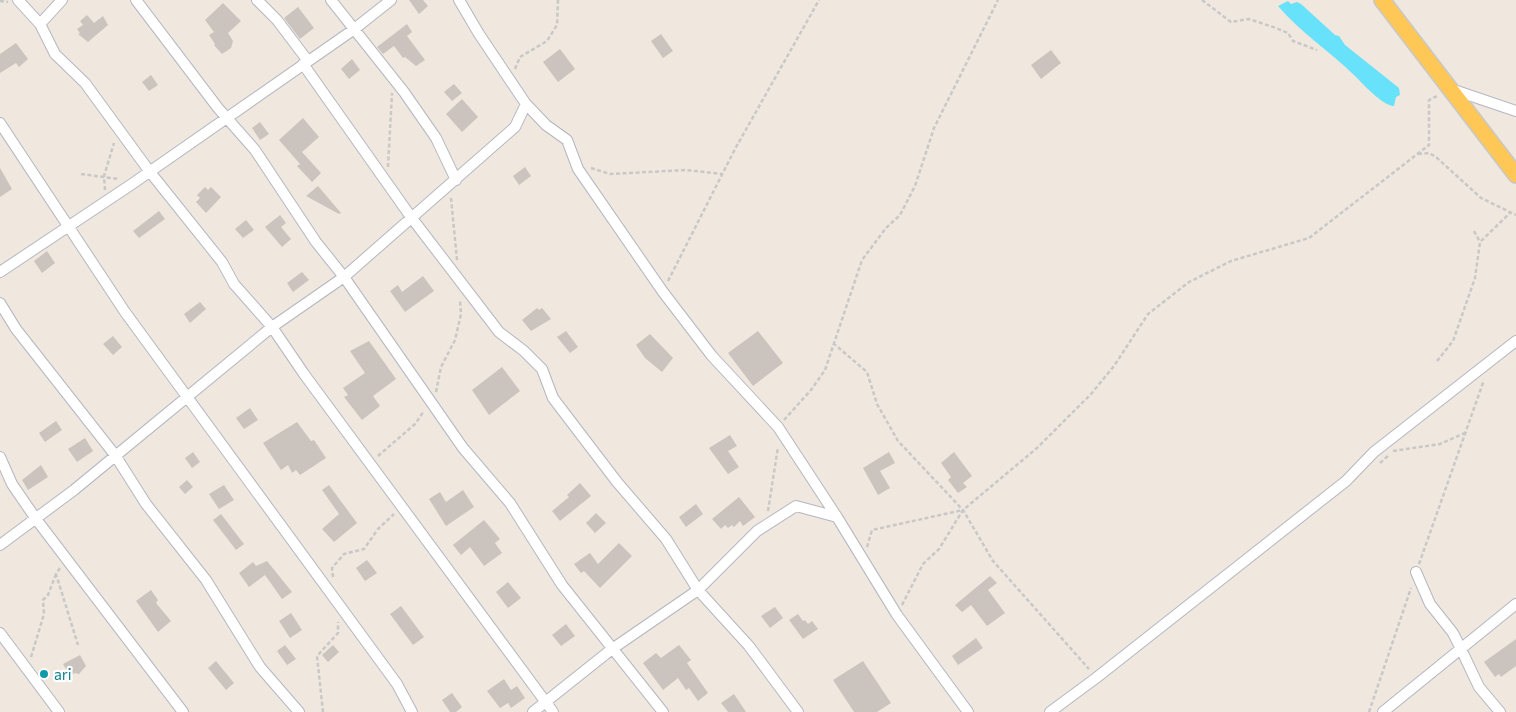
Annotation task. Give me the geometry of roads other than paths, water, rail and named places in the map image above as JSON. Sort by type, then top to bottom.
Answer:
[{"type":"main road","points":[[1382,0],[1516,175]]},
{"type":"street","points":[[18,0],[40,24],[55,54],[85,83],[150,172],[211,248],[234,284],[272,327],[369,463],[553,712]]},
{"type":"street","points":[[40,24],[62,0]]},
{"type":"street","points":[[136,0],[218,108],[254,150],[316,242],[344,277],[464,448],[510,503],[562,585],[663,712]]},
{"type":"street","points":[[257,0],[277,20],[411,217],[499,332],[524,351],[542,369],[553,398],[617,482],[666,539],[698,590],[749,646],[798,712]]},
{"type":"street","points":[[331,0],[353,30],[394,79],[436,138],[456,180]]},
{"type":"street","points":[[0,272],[150,172],[353,30],[390,0]]},
{"type":"street","points":[[459,0],[479,34],[526,104],[546,125],[567,140],[576,163],[663,292],[712,356],[778,427],[837,516],[897,615],[968,712]]},
{"type":"street","points":[[1449,88],[1516,111]]},
{"type":"street","points":[[0,545],[36,520],[272,327],[344,277],[515,127],[526,104]]},
{"type":"street","points":[[0,123],[125,312],[165,368],[188,395],[397,684],[412,712]]},
{"type":"street","points":[[0,303],[16,329],[115,455],[146,504],[206,580],[260,667],[299,712]]},
{"type":"street","points":[[1050,712],[1346,481],[1374,452],[1516,341]]},
{"type":"street","points":[[0,457],[12,484],[36,520],[183,712]]},
{"type":"street","points":[[533,712],[612,649],[698,590],[757,531],[796,506],[837,516]]},
{"type":"street","points":[[1416,572],[1430,604],[1453,633],[1479,687],[1500,712]]},
{"type":"street","points":[[1382,712],[1516,604]]},
{"type":"street","points":[[0,633],[59,712]]},
{"type":"water","points":[[1288,1],[1291,4],[1297,2],[1301,4],[1335,35],[1339,36],[1345,45],[1399,88],[1400,95],[1396,97],[1394,106],[1389,105],[1373,94],[1346,67],[1287,16],[1278,6]]},
{"type":"place","name":"ari","points":[[44,674]]}]
